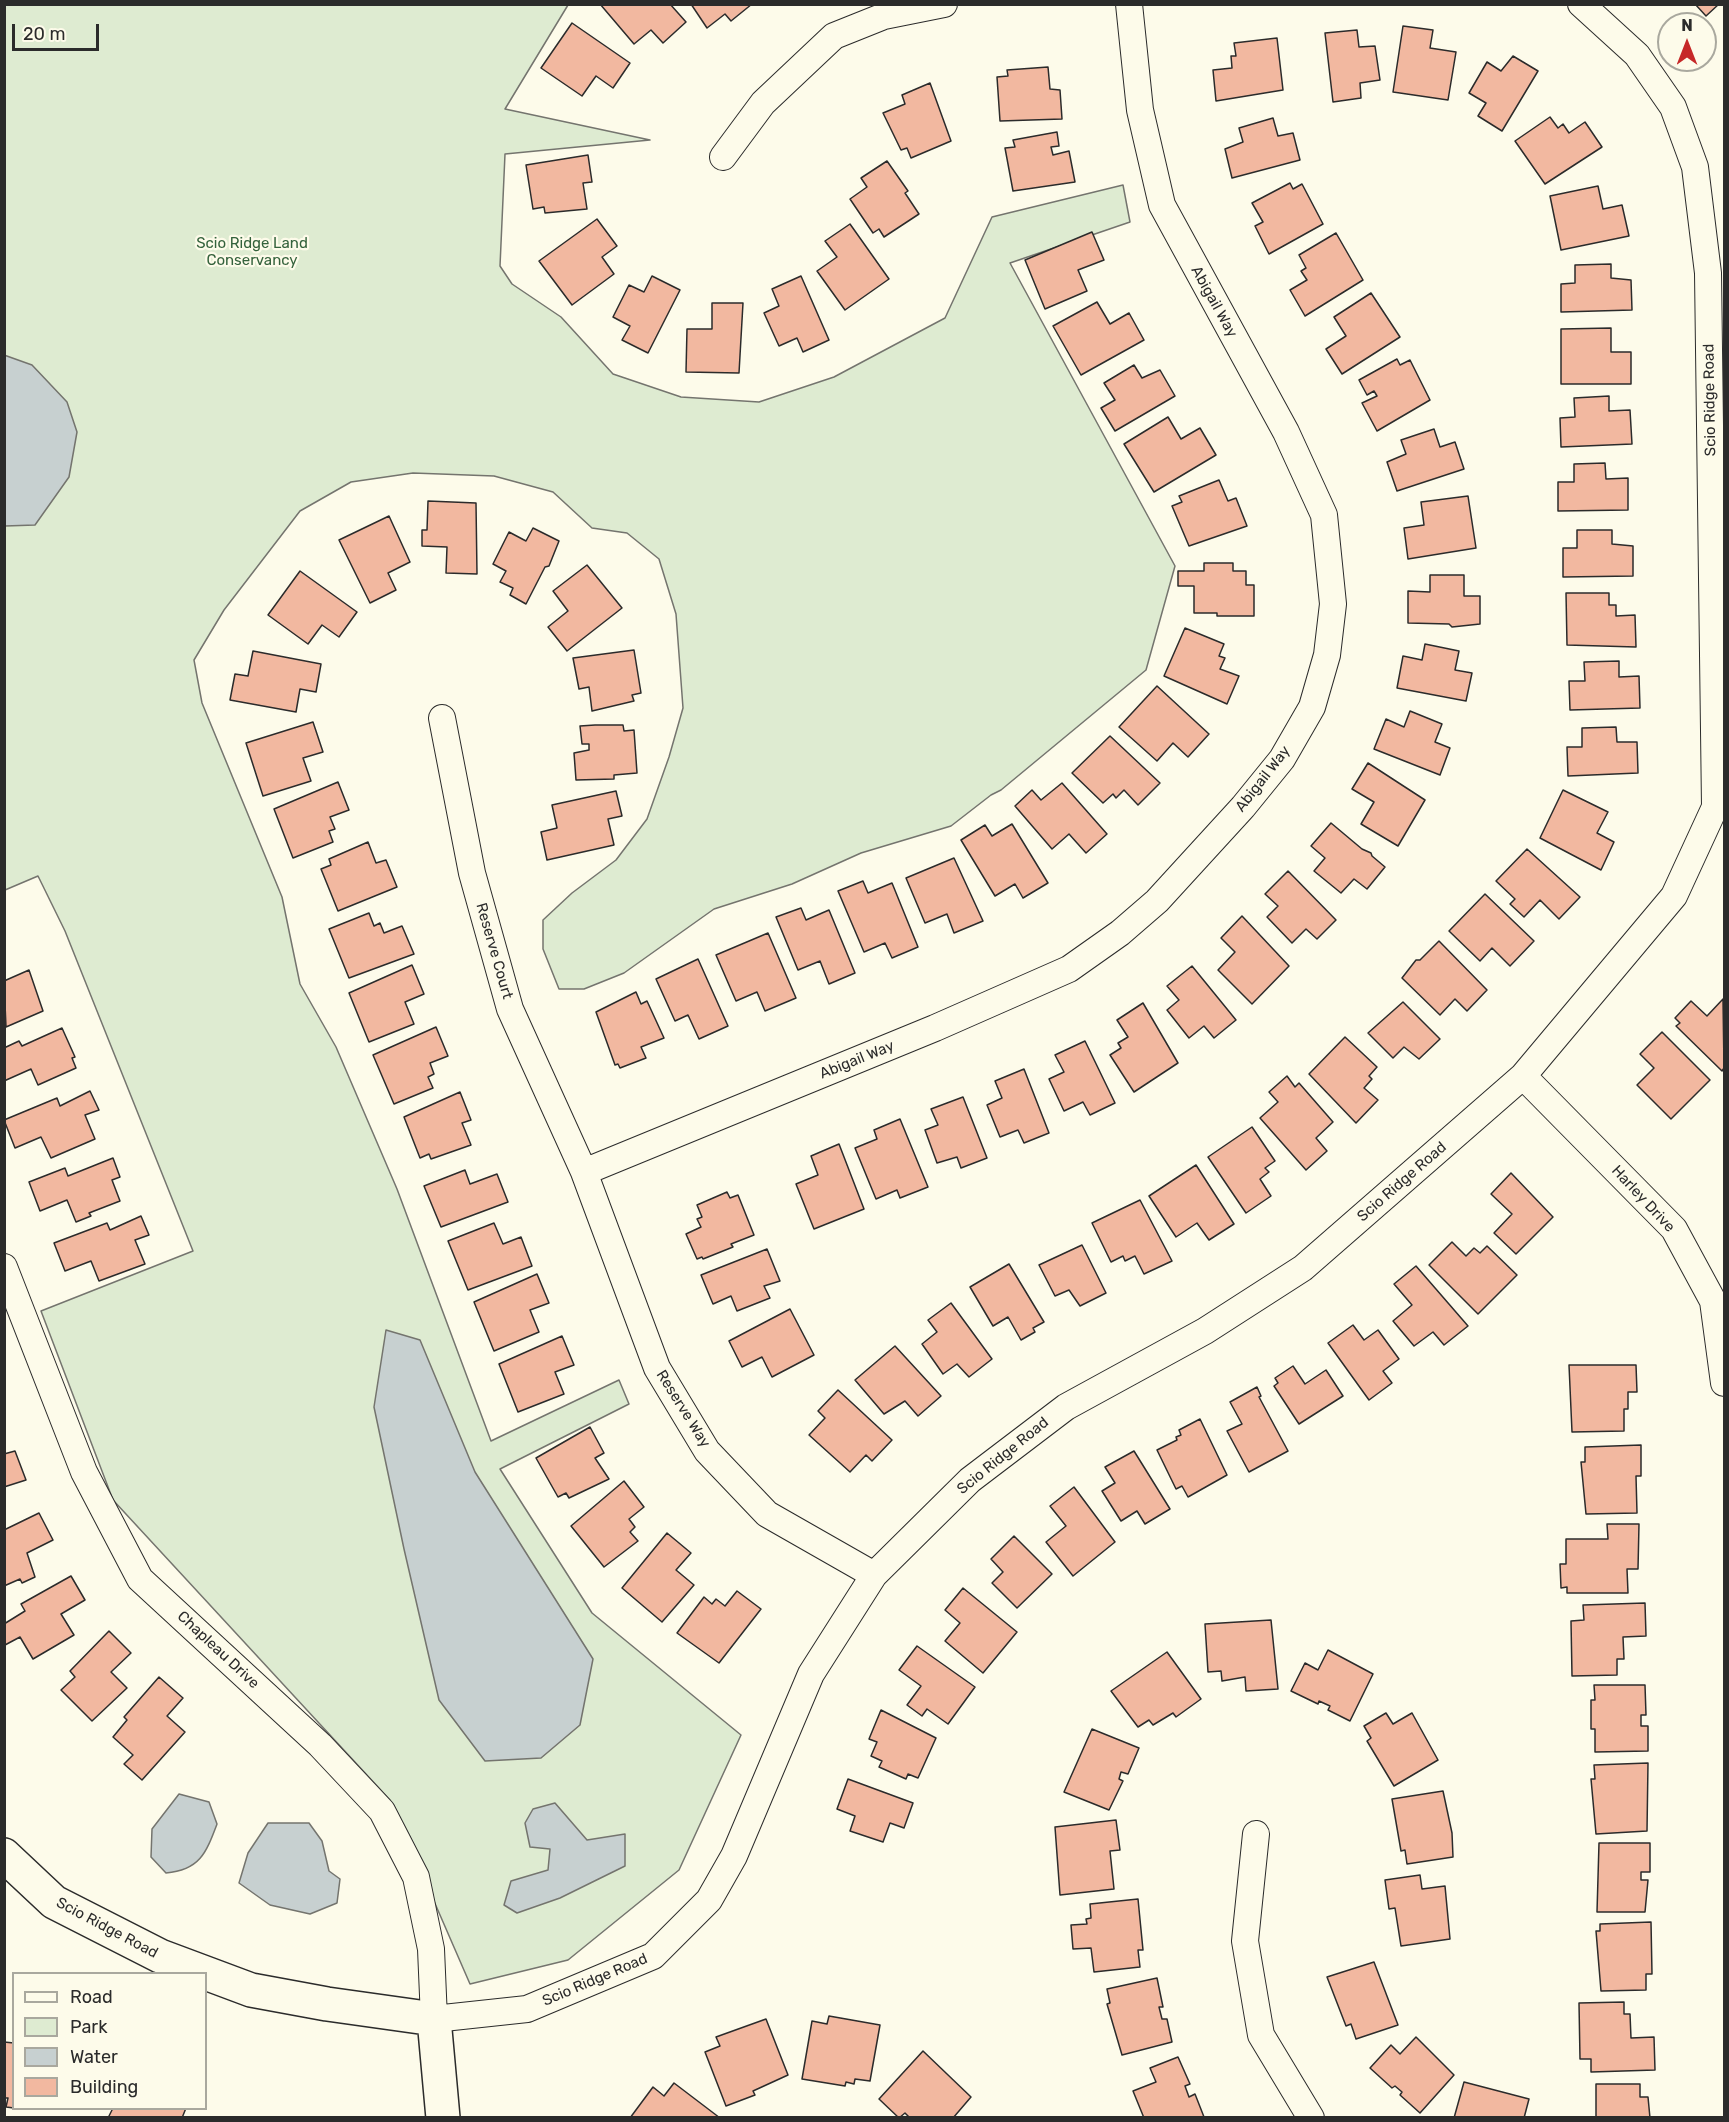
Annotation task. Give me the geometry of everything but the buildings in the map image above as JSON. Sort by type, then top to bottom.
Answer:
[{"type":"street","points":[[723,157],[763,103],[834,36],[884,16],[944,4]]},
{"type":"street","name":"Abigail Way","points":[[584,1172],[934,1028],[1070,969],[1120,933],[1157,901],[1243,807],[1282,759],[1312,707],[1327,655],[1334,604],[1324,514],[1286,432],[1162,205],[1140,110],[1129,4]]},
{"type":"street","name":"Scio Ridge Road","points":[[207,1973],[251,1989],[327,2004],[434,2019],[527,2009],[653,1956],[709,1900],[734,1856],[811,1674],[874,1575],[970,1480],[1066,1407],[1205,1331],[1303,1268],[1523,1076],[1674,896],[1714,807],[1708,273],[1695,167],[1673,107],[1637,55],[1581,4]]},
{"type":"street","name":"Reserve Court","points":[[442,718],[472,873],[510,1009],[584,1172]]},
{"type":"street","name":"Harley Drive","points":[[1523,1076],[1674,1229],[1713,1301],[1725,1383]]},
{"type":"street","name":"Reserve Way","points":[[584,1172],[657,1368],[707,1450],[767,1514],[874,1575]]},
{"type":"street","name":"Chapleau Drive","points":[[4,1267],[84,1472],[140,1579],[320,1745],[382,1811],[416,1877],[431,1949],[434,2019]]},
{"type":"street","points":[[1256,1833],[1245,1941],[1261,2035],[1311,2118]]},
{"type":"street","name":"Scio Ridge Road","points":[[4,1856],[54,1902],[160,1956],[204,1972]]},
{"type":"street","points":[[434,2019],[443,2118]]},
{"type":"green space","name":"Scio Ridge Land Conservancy","points":[[5,5],[568,5],[505,109],[650,140],[505,154],[500,266],[512,284],[561,317],[613,374],[681,397],[759,402],[834,377],[945,318],[992,217],[1123,185],[1130,222],[1010,263],[1175,566],[1146,670],[1001,790],[951,826],[861,853],[792,884],[714,909],[624,973],[584,989],[559,989],[543,949],[543,920],[572,893],[616,860],[647,819],[669,757],[683,708],[676,614],[659,559],[627,533],[592,528],[553,492],[494,476],[413,473],[351,482],[300,511],[224,610],[194,660],[202,703],[282,897],[300,984],[336,1047],[397,1189],[491,1441],[619,1380],[629,1404],[500,1469],[592,1613],[741,1735],[679,1870],[568,1960],[470,1984],[390,1800],[113,1500],[41,1311],[193,1251],[65,931],[38,876],[5,890]]},
{"type":"water","points":[[4,355],[32,365],[67,402],[77,432],[69,477],[35,525],[5,526]]},
{"type":"water","points":[[386,1330],[420,1340],[475,1472],[593,1659],[580,1725],[541,1758],[485,1761],[439,1700],[374,1407]]},
{"type":"water","points":[[179,1794],[209,1802],[217,1824],[205,1851],[194,1864],[166,1873],[151,1857],[152,1829]]},
{"type":"water","points":[[555,1803],[587,1840],[625,1834],[625,1866],[560,1898],[517,1913],[504,1905],[511,1881],[548,1870],[550,1849],[530,1847],[525,1823],[533,1809]]},
{"type":"water","points":[[268,1823],[309,1823],[322,1841],[329,1871],[340,1879],[337,1903],[310,1914],[270,1905],[239,1883],[248,1853]]}]
